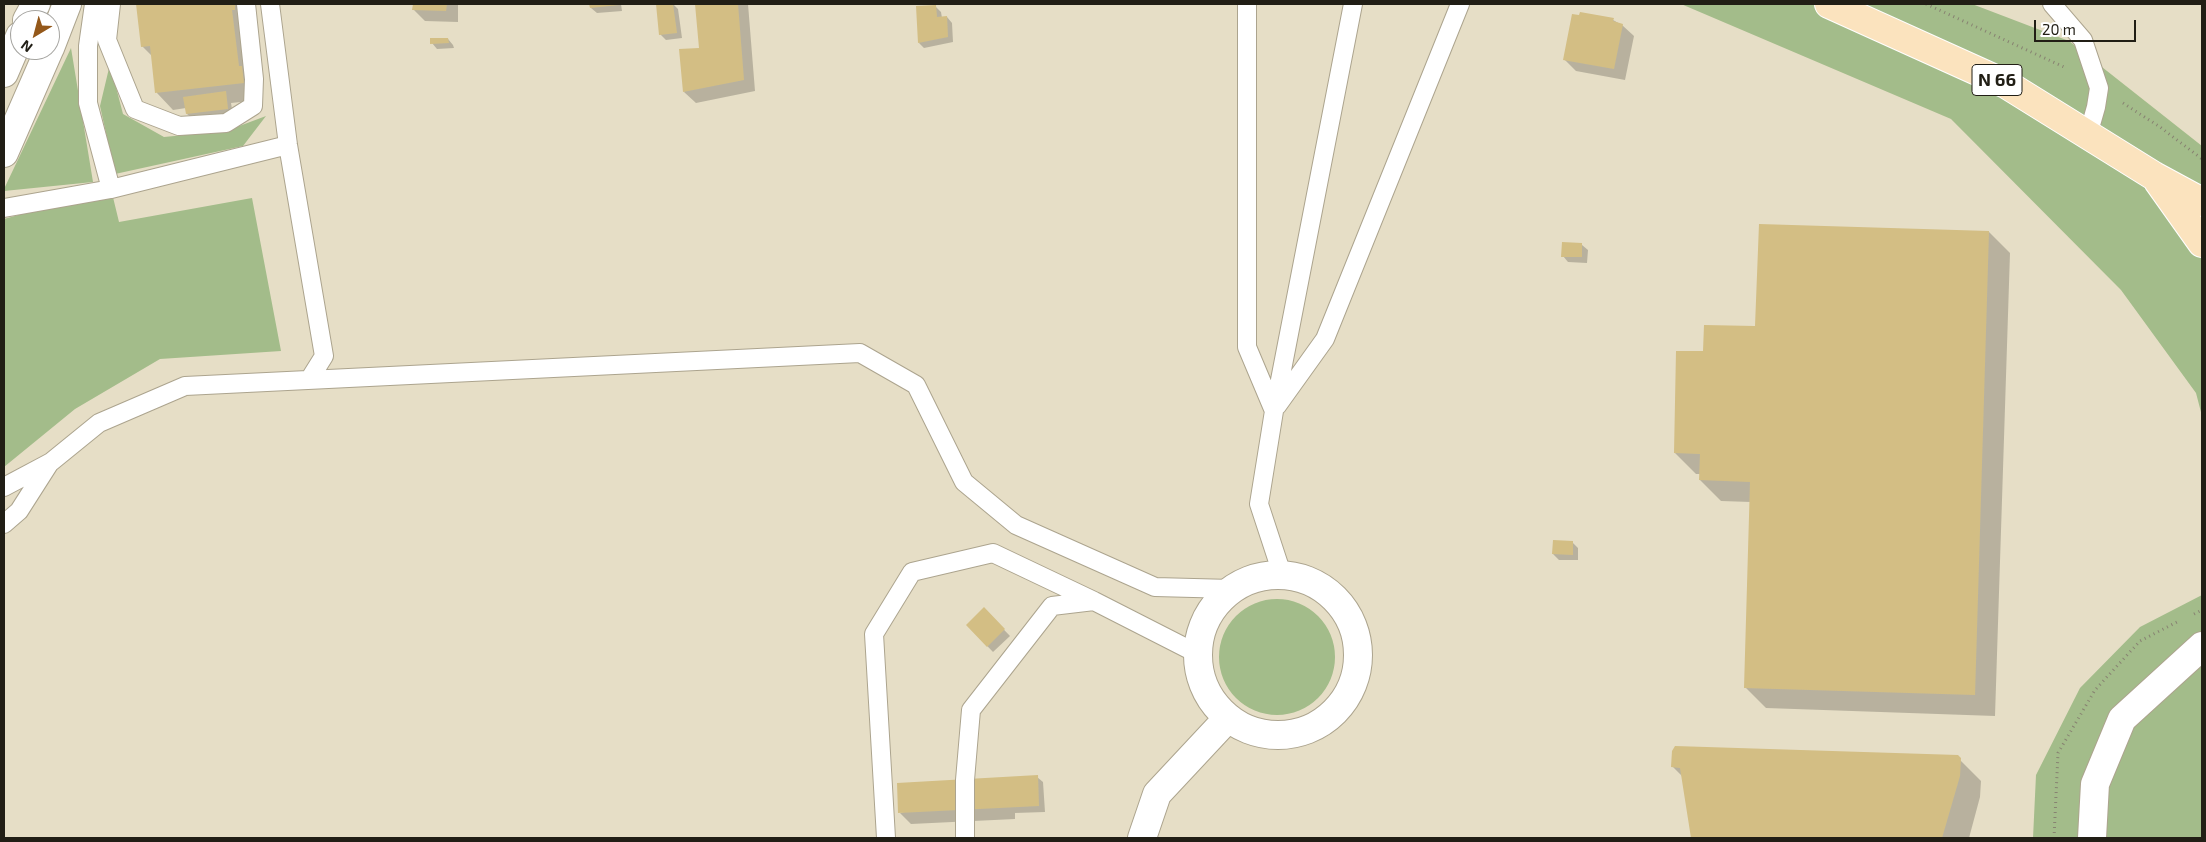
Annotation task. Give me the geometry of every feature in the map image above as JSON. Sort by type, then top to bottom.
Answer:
[{"type":"main road","name":"N 66","points":[[1829,4],[2006,84],[2154,176],[2202,202]]},
{"type":"main road","name":"N 66","points":[[2154,176],[2202,243]]},
{"type":"street","points":[[60,22],[67,4]]},
{"type":"street","points":[[4,73],[10,59]]},
{"type":"street","points":[[4,153],[44,60]]},
{"type":"street","points":[[1282,574],[1308,580],[1330,594],[1347,614],[1356,638],[1358,663],[1352,686],[1339,707],[1320,723],[1298,732],[1274,735],[1250,730],[1228,718],[1212,700],[1201,678],[1198,654],[1202,629],[1214,606],[1232,589],[1256,578],[1282,574]]},
{"type":"street","points":[[2092,838],[2095,784],[2122,719],[2202,646]]},
{"type":"street","points":[[2167,679],[2202,672]]},
{"type":"street","points":[[1141,837],[1157,794],[1228,718]]},
{"type":"lane","points":[[94,4],[88,46],[88,103],[111,189]]},
{"type":"lane","points":[[111,4],[107,40],[135,109],[179,126],[226,123],[253,106],[254,79],[246,4]]},
{"type":"lane","points":[[270,4],[288,145],[324,356],[309,380]]},
{"type":"lane","points":[[1247,4],[1247,347],[1274,411]]},
{"type":"lane","points":[[1282,574],[1259,504],[1274,411],[1354,4]]},
{"type":"lane","points":[[1274,411],[1325,339],[1460,4]]},
{"type":"lane","points":[[2052,4],[2083,40],[2099,88],[2088,135]]},
{"type":"lane","points":[[4,208],[111,189],[288,145]]},
{"type":"lane","points":[[4,487],[51,462],[99,423],[185,386],[860,353],[916,385],[964,482],[1016,524],[1155,587],[1232,589]]},
{"type":"lane","points":[[4,524],[19,511],[51,462]]},
{"type":"lane","points":[[886,838],[874,634],[912,572],[993,553],[1094,600],[1198,654]]},
{"type":"lane","points":[[965,838],[965,780],[971,710],[1052,606],[1094,600]]},
{"type":"green space","points":[[1681,4],[1972,4],[2069,41],[2202,146],[2202,416],[2196,393],[2121,290],[1951,119]]},
{"type":"green space","points":[[71,48],[93,182],[4,191],[4,189]]},
{"type":"green space","points":[[110,64],[123,114],[164,137],[226,131],[266,116],[243,146],[115,174],[100,106]]},
{"type":"green space","points":[[111,189],[119,222],[252,198],[281,351],[160,359],[75,409],[4,467],[4,219]]},
{"type":"green space","points":[[2202,595],[2202,838],[2033,838],[2036,775],[2080,688],[2140,627]]},
{"type":"green space","points":[[1277,599],[1299,604],[1318,616],[1330,635],[1335,657],[1330,679],[1318,698],[1299,710],[1277,715],[1255,710],[1236,698],[1224,679],[1219,657],[1224,635],[1236,616],[1255,604]]},
{"type":"building","points":[[136,4],[235,4],[235,10],[232,10],[239,66],[242,66],[244,83],[155,93],[150,46],[141,47]]},
{"type":"building","points":[[413,4],[447,4],[446,11],[412,10]]},
{"type":"building","points":[[589,4],[619,4],[619,5],[590,8]]},
{"type":"building","points":[[656,4],[673,4],[677,33],[659,35]]},
{"type":"building","points":[[695,4],[738,4],[744,80],[683,92],[679,49],[699,48]]},
{"type":"building","points":[[936,5],[937,17],[947,16],[948,37],[918,43],[916,6]]},
{"type":"building","points":[[1580,12],[1614,18],[1613,21],[1623,24],[1614,69],[1563,60],[1572,14],[1579,15]]},
{"type":"building","points":[[430,38],[448,38],[449,43],[430,44]]},
{"type":"building","points":[[226,91],[228,109],[186,114],[183,97]]},
{"type":"building","points":[[1759,224],[1989,231],[1975,695],[1744,688],[1750,482],[1699,480],[1700,454],[1674,453],[1676,351],[1703,351],[1704,325],[1755,326]]},
{"type":"building","points":[[1562,242],[1582,243],[1582,257],[1561,257]]},
{"type":"building","points":[[1553,540],[1573,541],[1573,555],[1552,554]]},
{"type":"building","points":[[984,607],[1005,629],[987,647],[966,625]]},
{"type":"building","points":[[1675,746],[1958,755],[1961,758],[1960,776],[1942,838],[1691,838],[1680,768],[1671,767],[1672,751]]},
{"type":"building","points":[[1038,775],[1039,806],[898,813],[897,783]]}]
